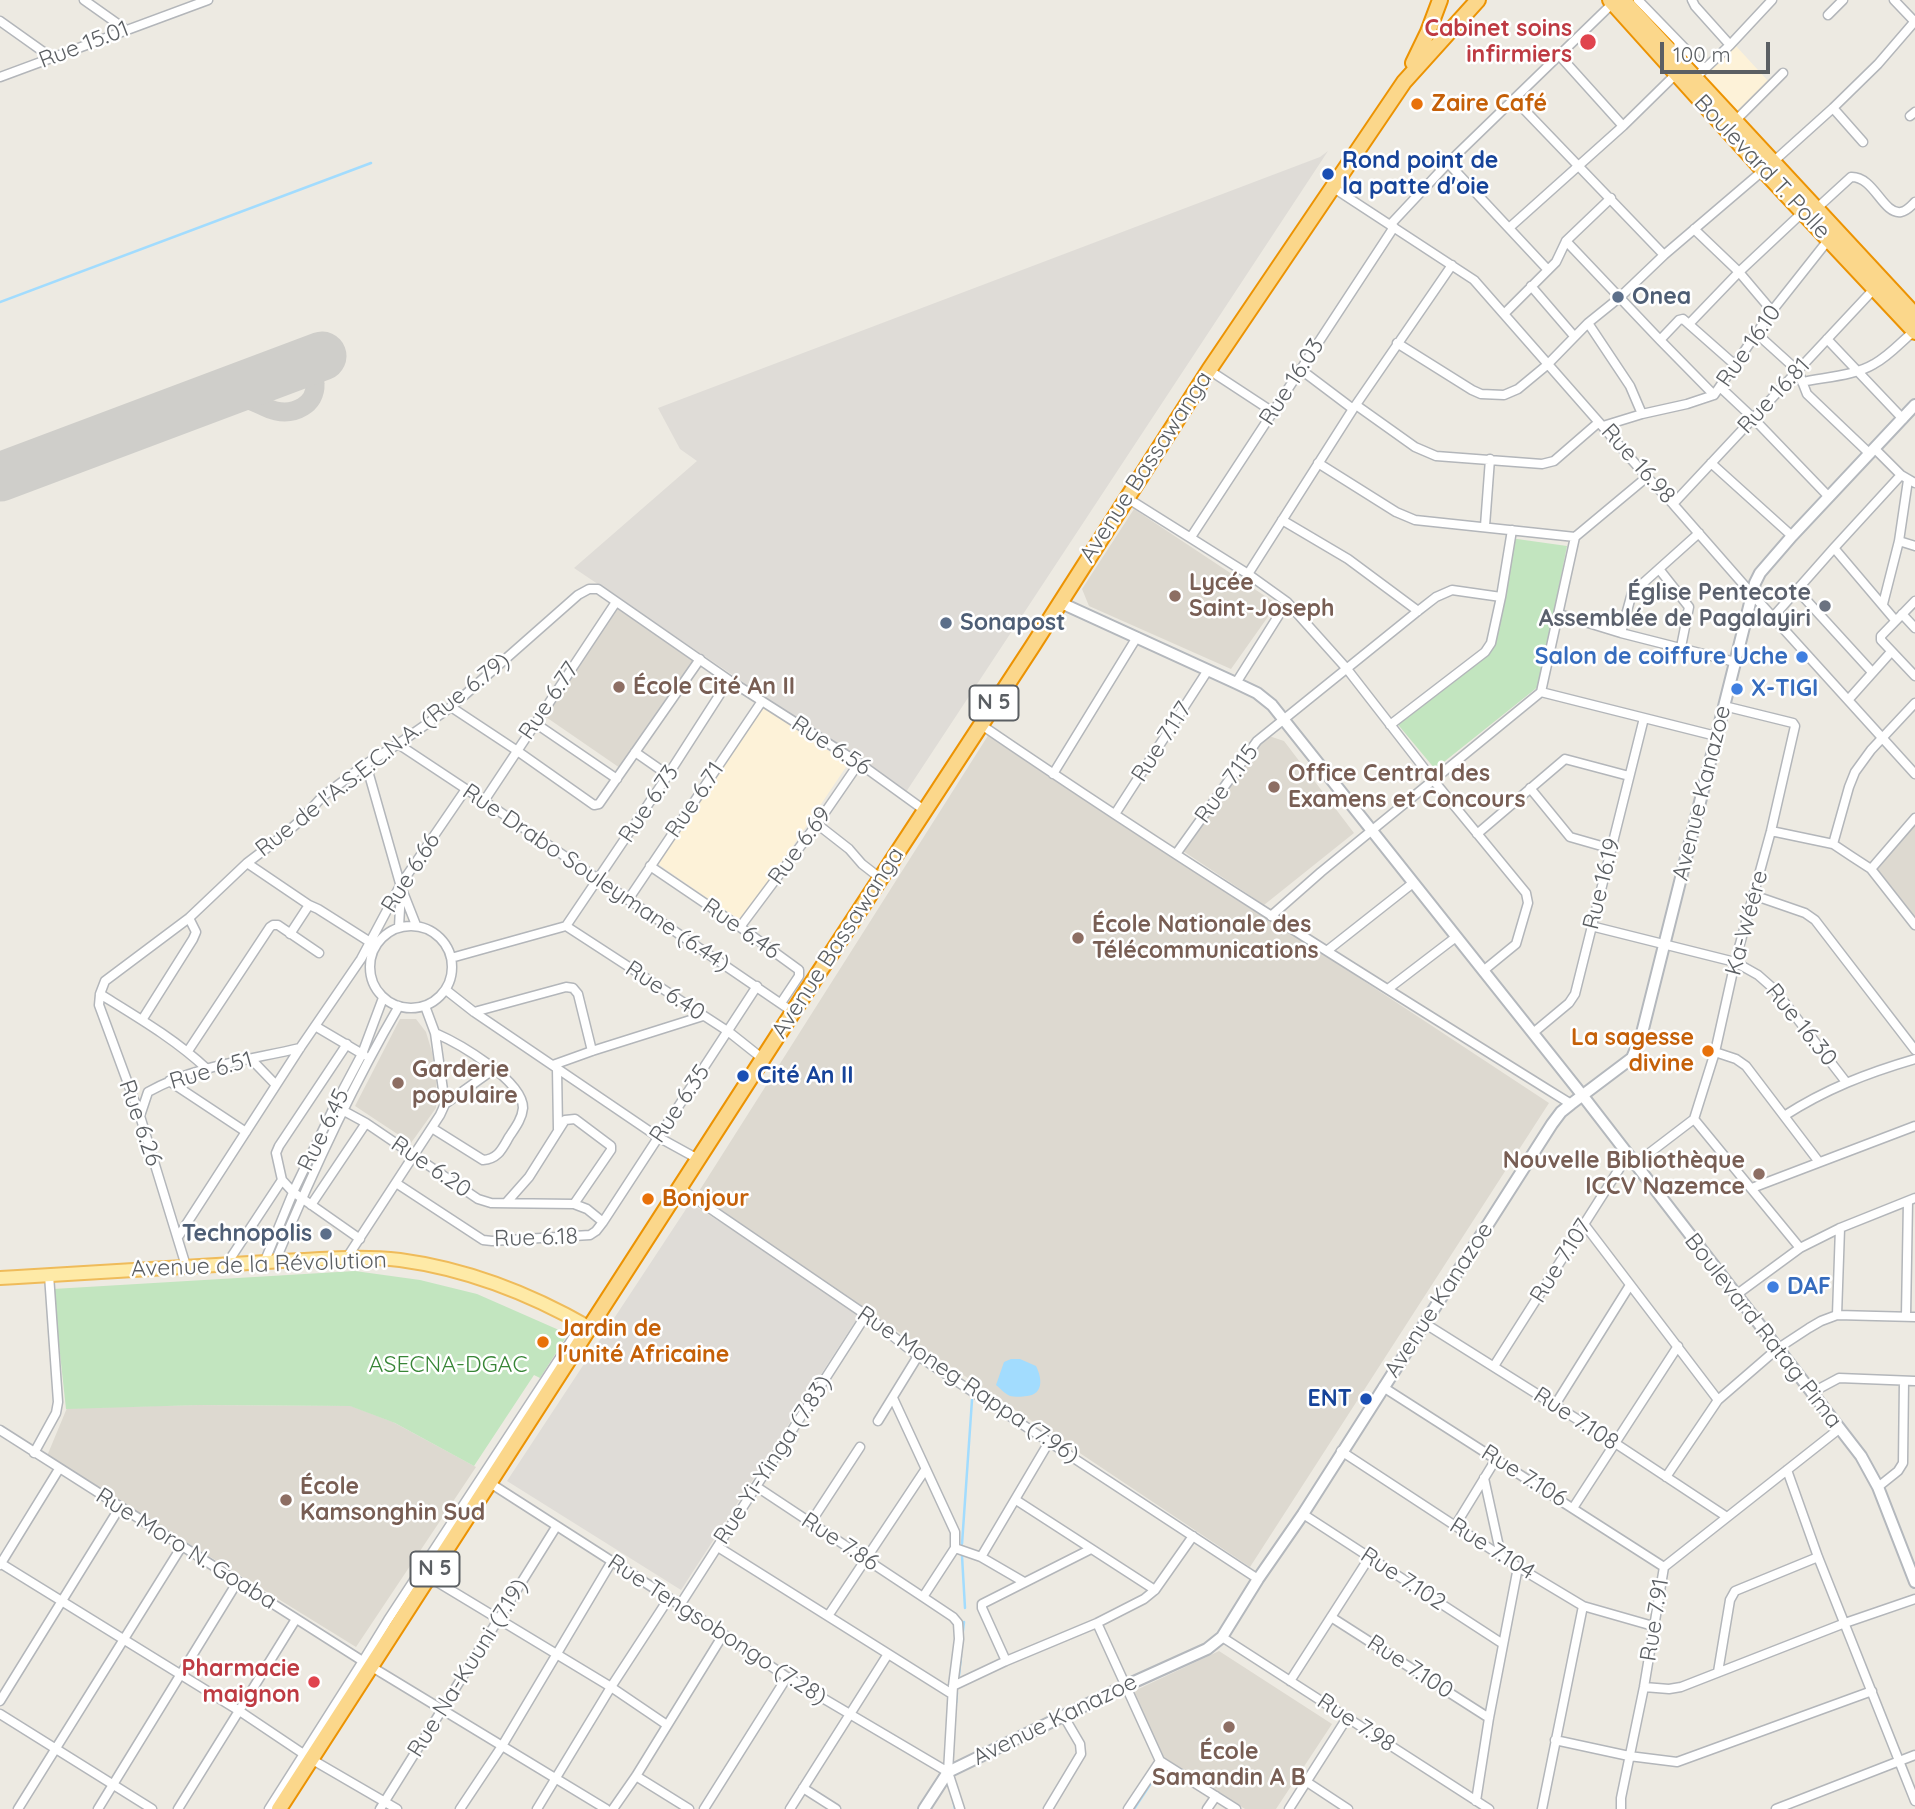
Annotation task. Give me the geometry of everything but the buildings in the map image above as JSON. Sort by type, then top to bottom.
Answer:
[{"type":"highway","name":"Avenue Bassawanga","points":[[1404,82],[1440,0]]},
{"type":"highway","name":"Avenue Bassawanga","points":[[279,1809],[308,1757],[490,1483],[586,1326],[763,1059],[787,1007],[880,878],[1209,370],[1404,82],[1478,0]]},
{"type":"highway","name":"Boulevard T. Polle","points":[[1615,1],[1700,73],[1768,166]]},
{"type":"highway","name":"Boulevard T. Polle","points":[[1615,1],[1676,74],[1915,315]]},
{"type":"highway","name":"Boulevard T. Polle","points":[[1810,211],[1829,239],[1914,332]]},
{"type":"main road","name":"Avenue de la Révolution","points":[[0,1278],[269,1262],[397,1260],[456,1271],[516,1292],[586,1326]]},
{"type":"street","points":[[84,0],[125,29]]},
{"type":"street","name":"Rue 15.01","points":[[0,77],[193,2],[208,0]]},
{"type":"street","points":[[1639,0],[1700,73],[1772,0]]},
{"type":"street","points":[[1692,0],[1730,45]]},
{"type":"street","points":[[1828,15],[1843,0]]},
{"type":"street","points":[[1397,343],[1481,394],[1504,395],[1518,389],[1664,255],[1833,108],[1884,58],[1915,21],[1894,0]]},
{"type":"street","name":"Rue 16.03","points":[[1191,537],[1392,226],[1448,163],[1615,1]]},
{"type":"street","points":[[0,20],[52,58]]},
{"type":"street","points":[[1559,55],[1623,126]]},
{"type":"street","points":[[1509,228],[1623,126],[1676,74]]},
{"type":"street","points":[[1735,121],[1783,74]]},
{"type":"street","points":[[1514,99],[1664,255]]},
{"type":"street","points":[[1833,108],[1863,142]]},
{"type":"street","points":[[1448,163],[1548,271]]},
{"type":"street","points":[[1689,324],[1739,272],[1851,177],[1858,176],[1865,180],[1891,209],[1897,212],[1904,212],[1915,202]]},
{"type":"street","name":"Rue 16.98","points":[[1332,187],[1474,280],[1547,365],[1915,774]]},
{"type":"street","points":[[1505,313],[1548,271],[1566,241],[1611,198]]},
{"type":"street","points":[[1694,229],[1739,272],[1772,311]]},
{"type":"street","name":"Rue 16.10","points":[[1300,369],[1354,407],[1425,452],[1436,456],[1542,464],[1555,461],[1601,424],[1687,404],[1717,391],[1772,311],[1829,239]]},
{"type":"street","points":[[1566,241],[1660,340],[1717,391],[1754,418],[1829,497]]},
{"type":"street","points":[[1248,574],[1354,407],[1452,265]]},
{"type":"street","points":[[1531,286],[1574,336]]},
{"type":"street","name":"Rue 16.81","points":[[1673,504],[1874,289]]},
{"type":"street","points":[[1660,340],[1681,319],[1734,364]]},
{"type":"street","points":[[1588,323],[1630,386],[1642,414]]},
{"type":"street","points":[[1802,382],[1858,371],[1875,363],[1914,332]]},
{"type":"street","points":[[1756,333],[1798,371],[1807,394],[1908,480]]},
{"type":"street","points":[[1827,339],[1903,419]]},
{"type":"street","points":[[1209,370],[1273,412]]},
{"type":"street","name":"Avenue Kanazoe","points":[[924,1809],[948,1772],[1063,1715],[1207,1649],[1222,1637],[1552,1124],[1570,1104],[1632,1058],[1641,1037],[1751,593],[1760,573],[1792,536],[1915,405]]},
{"type":"street","points":[[1485,526],[1490,459]]},
{"type":"street","points":[[1318,463],[1405,517],[1415,520],[1575,537]]},
{"type":"street","points":[[1711,463],[1792,536]]},
{"type":"street","points":[[1271,916],[1541,692],[1575,537],[1647,477]]},
{"type":"street","points":[[1883,604],[1899,541],[1908,480]]},
{"type":"street","points":[[1773,617],[1834,548],[1908,480]]},
{"type":"street","points":[[1127,498],[1248,574],[1287,602],[1347,669],[1526,893],[1528,903],[1516,943],[1483,971]]},
{"type":"street","points":[[1282,520],[1348,558],[1418,611]]},
{"type":"street","points":[[1390,725],[1485,652],[1490,643],[1501,597],[1512,530]]},
{"type":"street","points":[[1621,633],[1632,593],[1699,533]]},
{"type":"street","points":[[1899,541],[1915,546]]},
{"type":"street","points":[[1834,548],[1883,604],[1915,628]]},
{"type":"street","points":[[1659,569],[1689,607],[1681,647]]},
{"type":"street","name":"Rue de l'A.S.E.C.N.A. (Rue 6.79)","points":[[100,994],[106,981],[189,918],[247,863],[301,820],[322,797],[451,707],[578,595],[589,589],[597,589]]},
{"type":"street","name":"Rue 6.56","points":[[597,589],[729,680],[859,763],[924,810]]},
{"type":"street","name":"Rue 7.115","points":[[1176,854],[1258,741],[1418,611],[1436,597],[1452,590],[1501,597]]},
{"type":"street","points":[[1798,591],[1872,672]]},
{"type":"street","name":"Rue 6.77","points":[[484,800],[616,601]]},
{"type":"street","points":[[1915,601],[1881,636],[1881,640],[1891,652],[1915,676]]},
{"type":"street","name":"Boulevard Ratag Pima","points":[[1059,602],[1264,697],[1583,1096],[1861,1456],[1878,1487],[1915,1582]]},
{"type":"street","points":[[1236,682],[1287,602]]},
{"type":"street","points":[[1559,614],[1735,662]]},
{"type":"street","points":[[1053,774],[1137,637]]},
{"type":"street","points":[[1849,699],[1891,652]]},
{"type":"street","points":[[451,707],[594,804],[599,804],[700,659]]},
{"type":"street","name":"Rue 7.117","points":[[1115,814],[1208,670]]},
{"type":"street","name":"Rue 6.73","points":[[566,926],[729,680]]},
{"type":"street","points":[[1541,692],[1716,736]]},
{"type":"street","name":"Rue 6.71","points":[[628,900],[762,701]]},
{"type":"street","points":[[1833,844],[1855,772],[1871,750],[1915,703]]},
{"type":"street","name":"Ka-Wéére","points":[[1694,1119],[1715,1052],[1735,962],[1771,831],[1794,724],[1724,706]]},
{"type":"street","name":"Rue 16.19","points":[[1533,1033],[1573,999],[1644,718]]},
{"type":"street","points":[[535,723],[617,779]]},
{"type":"street","points":[[980,724],[1271,916],[1570,1104]]},
{"type":"street","name":"Rue Drabo Souleymane (6.44)","points":[[398,744],[787,1007]]},
{"type":"street","points":[[635,752],[668,775]]},
{"type":"street","points":[[1477,834],[1565,759],[1629,776]]},
{"type":"street","name":"Rue 6.69","points":[[740,927],[859,763]]},
{"type":"street","points":[[366,764],[401,886],[416,925]]},
{"type":"street","points":[[1530,788],[1570,837],[1612,849]]},
{"type":"street","name":"Rue 6.66","points":[[178,1237],[300,1048],[362,959],[401,886],[466,789]]},
{"type":"street","points":[[1871,869],[1915,818]]},
{"type":"street","points":[[817,824],[880,878]]},
{"type":"street","points":[[1771,831],[1833,844],[1871,869],[1915,925]]},
{"type":"street","points":[[247,863],[370,942]]},
{"type":"street","name":"Rue 6.46","points":[[650,866],[799,970],[787,1007]]},
{"type":"street","points":[[1328,950],[1413,883]]},
{"type":"street","points":[[399,927],[401,886]]},
{"type":"street","points":[[1753,895],[1815,919],[1915,1050]]},
{"type":"street","points":[[290,934],[309,905]]},
{"type":"street","points":[[142,1020],[193,939],[196,932],[189,918]]},
{"type":"street","points":[[188,1051],[273,925],[278,925],[319,953]]},
{"type":"street","points":[[416,925],[437,935],[446,945],[452,969],[446,990],[436,1000],[413,1008],[400,1006],[383,998],[370,975],[370,961],[382,937],[399,927],[416,925]]},
{"type":"street","points":[[451,958],[566,926]]},
{"type":"street","name":"Rue 6.40","points":[[566,926],[729,1032],[763,1059]]},
{"type":"street","name":"Rue 16.30","points":[[1591,926],[1735,962],[1758,975],[1775,990],[1846,1082]]},
{"type":"street","points":[[1388,989],[1456,937]]},
{"type":"street","name":"Rue 6.35","points":[[603,1222],[757,986]]},
{"type":"street","points":[[474,1012],[566,987],[573,988],[578,994],[592,1051]]},
{"type":"street","points":[[446,990],[474,1012],[658,1137],[698,1159]]},
{"type":"street","points":[[100,994],[188,1051],[207,1069]]},
{"type":"street","name":"Rue 6.26","points":[[100,994],[99,1005],[140,1116],[186,1266]]},
{"type":"street","name":"Rue 6.45","points":[[269,1262],[343,1113],[366,1056],[383,998]]},
{"type":"street","name":"Rue 6.45","points":[[269,1262],[293,1192],[331,1112],[400,1006]]},
{"type":"street","points":[[425,1006],[435,1033],[445,1104]]},
{"type":"street","points":[[555,1066],[592,1051],[703,1016]]},
{"type":"street","points":[[315,1026],[366,1056]]},
{"type":"street","points":[[432,1128],[482,1160],[491,1160],[498,1155],[523,1111],[517,1090],[494,1069],[480,1057],[435,1033]]},
{"type":"street","points":[[347,1044],[276,1153],[282,1180],[293,1192],[360,1239]]},
{"type":"street","name":"Rue 6.51","points":[[140,1116],[148,1093],[169,1081],[207,1069],[300,1048]]},
{"type":"street","points":[[1715,1052],[1742,1062],[1819,1162]]},
{"type":"street","points":[[251,1059],[276,1085]]},
{"type":"street","points":[[1784,1116],[1846,1082],[1915,1059]]},
{"type":"street","points":[[555,1066],[558,1132]]},
{"type":"street","points":[[346,1259],[445,1104],[494,1069]]},
{"type":"street","points":[[169,1081],[246,1132]]},
{"type":"street","name":"Rue 6.20","points":[[331,1112],[343,1113],[366,1123],[478,1199],[491,1203],[574,1204]]},
{"type":"street","points":[[506,1203],[529,1177],[565,1120],[575,1119],[611,1146],[611,1150],[574,1204],[587,1209],[603,1222]]},
{"type":"street","points":[[1631,1159],[1694,1119],[1800,1248]]},
{"type":"street","points":[[311,1205],[366,1123]]},
{"type":"street","points":[[1752,1188],[1915,1126]]},
{"type":"street","points":[[312,1152],[322,1156]]},
{"type":"street","name":"Rue 7.107","points":[[1494,1366],[1584,1224],[1631,1159]]},
{"type":"street","points":[[226,1265],[282,1180]]},
{"type":"street","name":"Rue 6.18","points":[[396,1183],[483,1240],[590,1236],[603,1222]]},
{"type":"street","name":"Rue Moneg Rappa (7.96)","points":[[680,1188],[866,1315],[918,1356],[1258,1579]]},
{"type":"street","points":[[1665,1477],[1718,1400],[1777,1349],[1814,1325],[1838,1315],[1910,1316],[1911,1200],[1840,1228],[1800,1248],[1736,1295]]},
{"type":"street","points":[[1584,1224],[1718,1400]]},
{"type":"street","points":[[1838,1315],[1840,1228]]},
{"type":"street","points":[[34,1453],[56,1413],[58,1402],[50,1275]]},
{"type":"street","points":[[1555,1405],[1630,1285]]},
{"type":"street","name":"Rue Yi-Yinga (7.83)","points":[[680,1605],[866,1315]]},
{"type":"street","name":"Rue 7.108","points":[[1424,1323],[1727,1517]]},
{"type":"street","points":[[368,1664],[388,1620],[586,1326]]},
{"type":"street","points":[[1573,1508],[1678,1346]]},
{"type":"street","points":[[878,1421],[918,1356]]},
{"type":"street","points":[[1811,1393],[1839,1378],[1915,1381]]},
{"type":"street","points":[[1878,1487],[1898,1471],[1903,1463],[1904,1381]]},
{"type":"street","name":"Rue 7.106","points":[[1383,1387],[1664,1567]]},
{"type":"street","points":[[893,1398],[955,1532],[955,1548],[923,1597]]},
{"type":"street","name":"Rue 7.91","points":[[1621,1809],[1620,1798],[1644,1687],[1664,1567],[1839,1429]]},
{"type":"street","name":"Rue Moro N. Goaba","points":[[0,1430],[296,1619],[606,1809]]},
{"type":"street","points":[[981,1557],[1049,1442]]},
{"type":"street","points":[[811,1522],[860,1447]]},
{"type":"street","name":"Rue 7.104","points":[[1341,1451],[1518,1567],[1583,1606],[1653,1626]]},
{"type":"street","points":[[1455,1526],[1496,1459]]},
{"type":"street","points":[[59,1469],[0,1564],[238,1710],[383,1805],[397,1809]]},
{"type":"street","points":[[828,1616],[925,1470]]},
{"type":"street","points":[[1787,1470],[1818,1557],[1915,1801]]},
{"type":"street","points":[[1484,1478],[1501,1556]]},
{"type":"street","name":"Rue Tengsobongo (7.28)","points":[[490,1483],[787,1677],[948,1772]]},
{"type":"street","name":"Rue 7.86","points":[[757,1486],[953,1617],[958,1623],[959,1639],[953,1690]]},
{"type":"street","points":[[1016,1500],[1155,1590]]},
{"type":"street","points":[[0,1701],[120,1507]]},
{"type":"street","name":"Rue 7.102","points":[[1303,1514],[1503,1644]]},
{"type":"street","name":"Rue Na-Kuuni (7.19)","points":[[383,1805],[556,1527]]},
{"type":"street","points":[[953,1690],[1006,1661],[1136,1604],[1155,1590],[1193,1536]]},
{"type":"street","points":[[18,1809],[182,1546]]},
{"type":"street","points":[[718,1547],[888,1654],[953,1690]]},
{"type":"street","points":[[955,1548],[981,1557],[1024,1582]]},
{"type":"street","points":[[1006,1661],[981,1605],[1091,1549]]},
{"type":"street","points":[[1718,1672],[1732,1594],[1818,1557]]},
{"type":"street","points":[[1290,1681],[1369,1558]]},
{"type":"street","points":[[460,1809],[502,1746],[612,1561]]},
{"type":"street","points":[[1476,1801],[1518,1567]]},
{"type":"street","points":[[429,1577],[611,1687],[667,1725]]},
{"type":"street","points":[[98,1809],[239,1581]]},
{"type":"street","points":[[537,1809],[669,1598]]},
{"type":"street","points":[[1644,1687],[1676,1689],[1915,1599]]},
{"type":"street","points":[[1542,1809],[1583,1606]]},
{"type":"street","name":"Rue 7.100","points":[[1331,1617],[1489,1718]]},
{"type":"street","points":[[178,1809],[296,1619]]},
{"type":"street","points":[[1097,1623],[1160,1761],[1236,1809]]},
{"type":"street","points":[[613,1809],[723,1635]]},
{"type":"street","name":"Rue 7.98","points":[[1222,1637],[1489,1809]]},
{"type":"street","points":[[790,1809],[888,1654]]},
{"type":"street","points":[[704,1809],[787,1677]]},
{"type":"street","points":[[953,1690],[948,1772],[960,1809]]},
{"type":"street","points":[[1555,1740],[1629,1756],[1677,1762],[1871,1691]]},
{"type":"street","points":[[0,1714],[152,1809]]},
{"type":"street","points":[[1041,1809],[1050,1807],[1081,1754],[1080,1744],[1063,1715]]},
{"type":"street","points":[[1289,1809],[1347,1717]]},
{"type":"street","points":[[1776,1809],[1915,1755]]},
{"type":"street","points":[[269,1809],[308,1757]]},
{"type":"street","points":[[1128,1809],[1160,1761]]},
{"type":"street","points":[[636,1776],[689,1809]]},
{"type":"street","points":[[1307,1782],[1348,1809]]},
{"type":"street","points":[[803,1788],[836,1809]]},
{"type":"street","points":[[1208,1809],[1216,1796]]},
{"type":"shaded area","points":[[1736,46],[1769,82],[1736,112],[1703,76]]},
{"type":"shaded area","points":[[1328,151],[906,792],[574,568],[697,461],[680,449],[658,408],[1320,157]]},
{"type":"shaded area","name":"Lycée Saint-Joseph","points":[[1134,509],[1277,604],[1231,669],[1089,606],[1082,589]]},
{"type":"shaded area","name":"École Cité An II","points":[[617,606],[694,659],[620,768],[543,715]]},
{"type":"shaded area","points":[[764,707],[848,764],[742,922],[658,864]]},
{"type":"shaded area","points":[[989,734],[1549,1103],[1250,1567],[696,1196]]},
{"type":"shaded area","name":"Office Central des Examens et Concours","points":[[1266,735],[1284,741],[1354,833],[1264,905],[1183,851]]},
{"type":"shaded area","points":[[1915,824],[1915,919],[1876,869]]},
{"type":"shaded area","points":[[400,1019],[416,1019],[426,1032],[436,1078],[436,1108],[411,1143],[355,1106]]},
{"type":"shaded area","points":[[690,1203],[862,1311],[681,1590],[507,1481]]},
{"type":"shaded area","name":"École Kamsonghin Sud","points":[[351,1406],[393,1422],[476,1467],[356,1647],[47,1456],[67,1408]]},
{"type":"shaded area","points":[[1219,1651],[1332,1724],[1276,1809],[1245,1809],[1163,1757],[1132,1692]]},
{"type":"green space","points":[[1510,538],[1567,546],[1539,686],[1435,769],[1395,721],[1484,651]]},
{"type":"green space","name":"ASECNA-DGAC","points":[[355,1271],[420,1280],[477,1294],[568,1334],[540,1378],[534,1375],[474,1466],[395,1423],[350,1406],[200,1405],[66,1409],[53,1289]]},
{"type":"water","points":[[1020,1359],[1036,1366],[1040,1385],[1033,1395],[1012,1396],[996,1385],[1004,1362]]},
{"type":"waterway","points":[[0,302],[371,163]]},
{"type":"waterway","points":[[962,1544],[972,1400]]},
{"type":"waterway","points":[[962,1556],[965,1608]]},
{"type":"waterway","points":[[962,1639],[964,1622]]},
{"type":"waterway","points":[[959,1675],[961,1656]]},
{"type":"waterway","points":[[956,1703],[957,1693]]},
{"type":"waterway","points":[[1134,1809],[1159,1771]]},
{"type":"waterway","points":[[953,1799],[955,1809]]},
{"type":"taxiway","points":[[209,399],[237,397],[272,410],[297,410],[312,398],[315,381],[301,362],[286,357],[266,365],[252,382]]},
{"type":"runway","points":[[0,477],[322,356]]},
{"type":"place","name":"Cabinet soins infirmiers","points":[[1588,42]]},
{"type":"place","name":"Zaire Café","points":[[1417,104]]},
{"type":"place","name":"Rond point de la patte d'oie","points":[[1328,174]]},
{"type":"place","name":"Onea","points":[[1618,297]]},
{"type":"place","name":"Lycée Saint-Joseph","points":[[1175,596]]},
{"type":"place","name":"Église Pentecote Assemblée de Pagalayiri","points":[[1825,606]]},
{"type":"place","name":"Sonapost","points":[[946,623]]},
{"type":"place","name":"Salon de coiffure Uche","points":[[1802,657]]},
{"type":"place","name":"École Cité An II","points":[[619,687]]},
{"type":"place","name":"X-TIGI","points":[[1737,689]]},
{"type":"place","name":"Office Central des Examens et Concours","points":[[1274,787]]},
{"type":"place","name":"École Nationale des Télécommunications","points":[[1078,938]]},
{"type":"place","name":"La sagesse divine","points":[[1708,1051]]},
{"type":"place","name":"Cité An II","points":[[743,1076]]},
{"type":"place","name":"Garderie populaire","points":[[398,1083]]},
{"type":"place","name":"Nouvelle Bibliothèque ICCV Nazemce","points":[[1759,1174]]},
{"type":"place","name":"Bonjour","points":[[648,1199]]},
{"type":"place","name":"Technopolis","points":[[326,1234]]},
{"type":"place","name":"DAF","points":[[1773,1287]]},
{"type":"place","name":"Jardin de l'unité Africaine","points":[[543,1342]]},
{"type":"place","name":"ENT","points":[[1366,1399]]},
{"type":"place","name":"École Kamsonghin Sud","points":[[286,1500]]},
{"type":"place","name":"Pharmacie maignon","points":[[314,1682]]},
{"type":"place","name":"École Samandin A B","points":[[1229,1727]]}]
